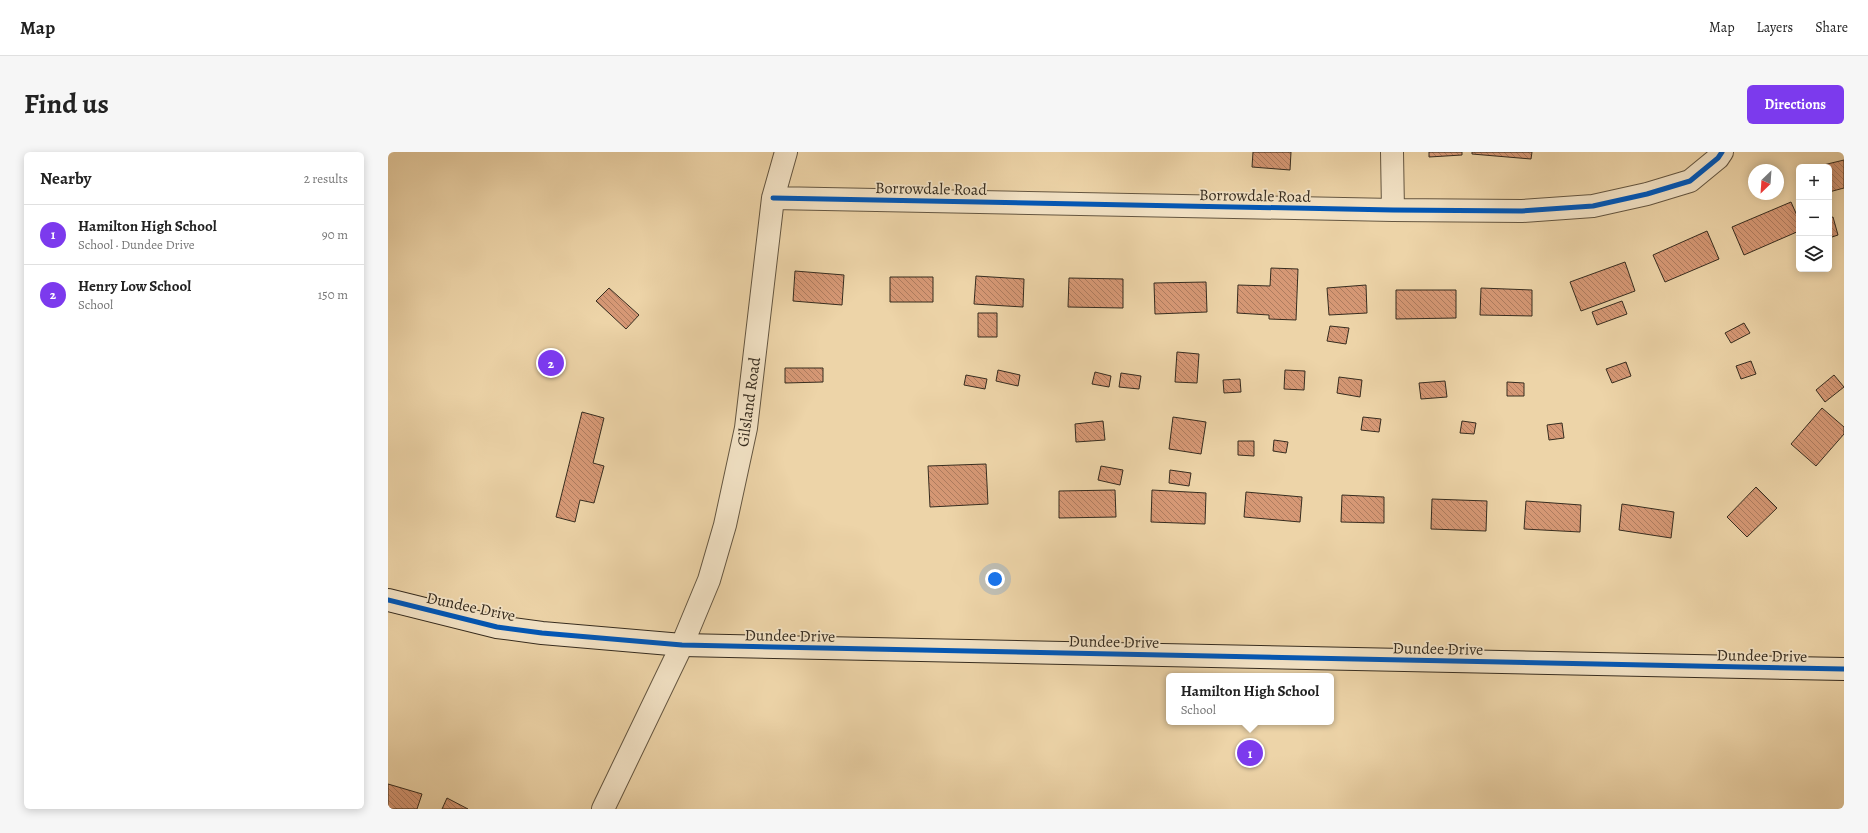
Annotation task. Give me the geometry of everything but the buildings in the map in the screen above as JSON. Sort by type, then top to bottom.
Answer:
[{"type":"street","name":"Gilsland Road","points":[[603,809],[682,645],[709,580],[725,525],[746,428],[773,198],[786,152]]},
{"type":"street","points":[[1392,152],[1393,210]]},
{"type":"street","name":"Borrowdale Road","points":[[773,198],[1393,210],[1522,211],[1592,206],[1647,194],[1690,181],[1718,158],[1722,152]]},
{"type":"street","name":"Dundee Drive","points":[[388,600],[497,627],[542,633],[682,645],[1844,669]]},
{"type":"cycle path","points":[[773,198],[1393,210],[1522,211],[1593,206],[1647,194],[1690,181],[1718,158],[1722,152]]},
{"type":"cycle path","points":[[388,600],[497,627],[542,633],[682,645],[1844,669]]},
{"type":"place","name":"Henry Low School","points":[[551,363]]},
{"type":"place","name":"Hamilton High School","points":[[1250,753]]}]
